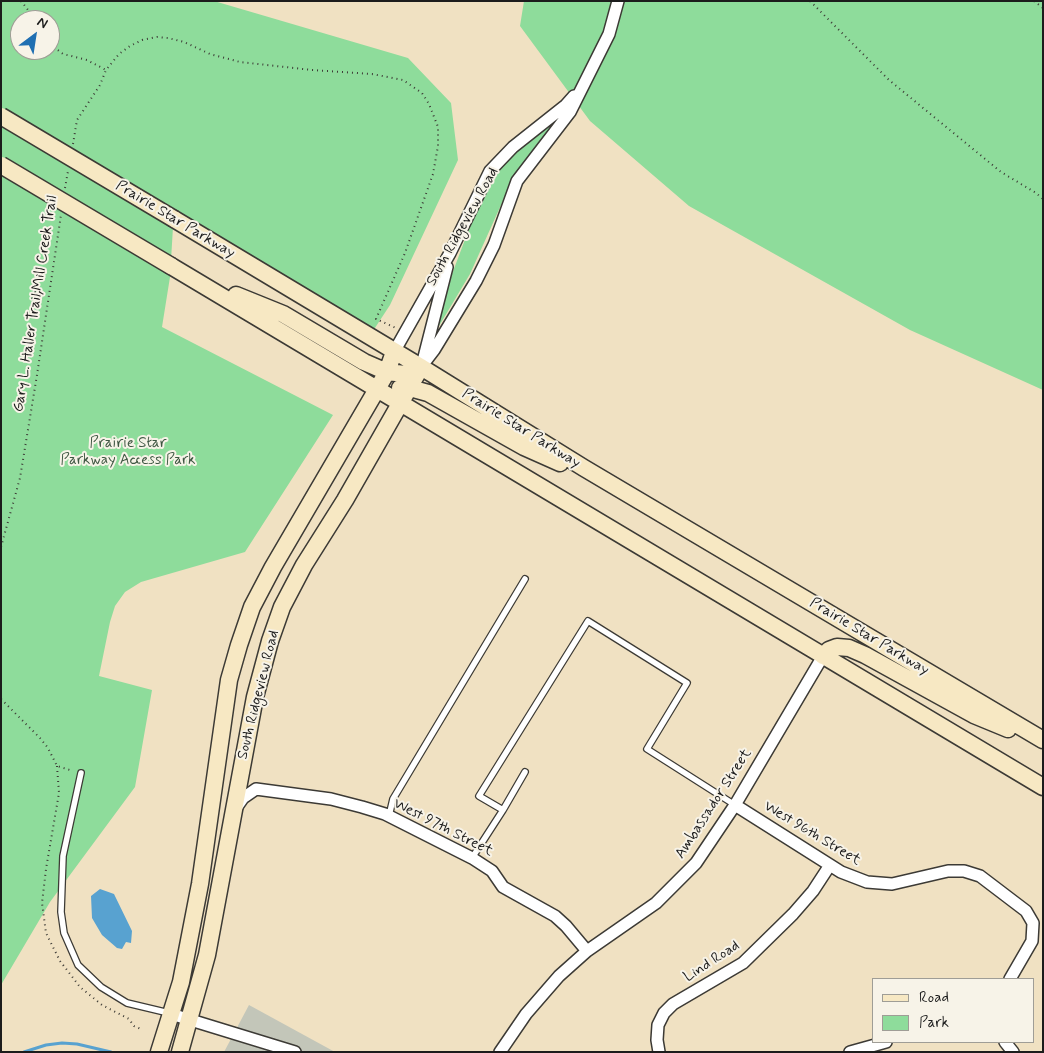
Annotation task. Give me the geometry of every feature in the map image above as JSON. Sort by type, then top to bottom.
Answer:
[{"type":"main road","name":"Prairie Star Parkway","points":[[1,116],[421,367],[584,468],[1036,736]]},
{"type":"main road","points":[[1,165],[1043,787]]},
{"type":"main road","points":[[207,287],[233,294],[283,314],[364,362],[387,372],[405,374],[421,367]]},
{"type":"main road","name":"South Ridgeview Road","points":[[159,1052],[181,982],[200,884],[229,680],[239,645],[252,607],[272,567],[387,372],[394,352]]},
{"type":"main road","name":"South Ridgeview Road","points":[[180,1052],[207,955],[255,697],[270,641],[282,607],[304,565],[402,403],[416,389],[421,367]]},
{"type":"main road","points":[[377,388],[416,389],[446,402],[524,447],[558,462],[584,468]]},
{"type":"main road","points":[[416,389],[434,422]]},
{"type":"main road","points":[[823,656],[829,650],[837,647],[849,648],[974,715],[1013,731],[1036,736]]},
{"type":"street","points":[[584,85],[609,34],[618,1]]},
{"type":"street","name":"South Ridgeview Road","points":[[394,352],[450,253],[490,171],[513,147],[566,105],[584,85]]},
{"type":"street","name":"South Ridgeview Road","points":[[421,367],[434,350],[476,281],[494,245],[517,181],[570,112],[584,85]]},
{"type":"street","points":[[421,367],[450,253]]},
{"type":"street","name":"Ambassador Street","points":[[500,1052],[511,1034],[541,995],[559,976],[587,951],[656,904],[677,884],[710,844],[823,656]]},
{"type":"street","points":[[233,813],[243,798],[256,789],[241,768]]},
{"type":"street","name":"West 97th Street","points":[[256,789],[331,799],[389,816],[472,858],[492,871],[503,887],[555,916],[587,951]]},
{"type":"street","name":"West 96th Street","points":[[735,805],[841,872],[867,882],[892,884],[948,871],[964,871],[980,876],[1026,911],[1033,923],[1032,941],[1011,978]]},
{"type":"street","name":"Lind Road","points":[[658,1046],[658,1025],[664,1013],[673,1004],[743,963],[793,914],[813,890],[830,864]]},
{"type":"street","points":[[171,1014],[295,1052]]},
{"type":"street","points":[[850,1052],[882,1043]]},
{"type":"lane","points":[[389,816],[393,799],[525,579]]},
{"type":"lane","points":[[502,810],[480,796],[588,621],[687,683],[647,749],[735,805]]},
{"type":"lane","points":[[472,858],[526,772]]},
{"type":"lane","points":[[81,773],[63,856],[61,912],[64,933],[78,965],[101,987],[127,1003],[171,1014]]},
{"type":"path","points":[[810,1],[890,80],[1001,172],[1043,199]]},
{"type":"path","points":[[1034,1],[1043,8]]},
{"type":"path","points":[[72,150],[77,120],[100,85],[106,70],[120,54],[142,40],[157,37],[168,38],[184,42],[210,54],[240,62],[390,76],[403,80],[422,94],[429,104],[438,127],[437,159],[434,174],[405,253],[376,319],[394,327]]},
{"type":"path","points":[[60,52],[88,60],[106,70]]},
{"type":"path","name":"Gary L. Haller Trail;Mill Creek Trail","points":[[65,189],[69,169]]},
{"type":"path","name":"Gary L. Haller Trail;Mill Creek Trail","points":[[1,547],[22,468],[62,208]]},
{"type":"path","points":[[1,699],[40,738],[48,748],[57,766],[64,770],[81,773]]},
{"type":"shaded area","points":[[249,1005],[335,1052],[224,1052]]},
{"type":"green space","name":"Prairie Star Parkway Access Park","points":[[1,1],[214,1],[408,58],[451,103],[458,160],[390,305],[369,337],[173,227],[170,277],[162,327],[333,415],[245,552],[141,582],[125,592],[115,606],[99,676],[152,690],[135,787],[50,902],[1,985]]},
{"type":"green space","points":[[524,1],[1041,1],[1043,3],[1043,390],[910,330],[689,206],[590,121],[520,26]]},
{"type":"green space","points":[[560,113],[563,115],[510,185],[470,274],[436,331],[452,274],[475,213],[490,180],[514,153]]},
{"type":"water","points":[[100,889],[114,894],[132,931],[131,943],[126,942],[122,949],[117,948],[102,935],[92,918],[91,896]]},
{"type":"waterway","points":[[24,1052],[46,1045],[62,1043],[77,1044],[111,1052]]}]
